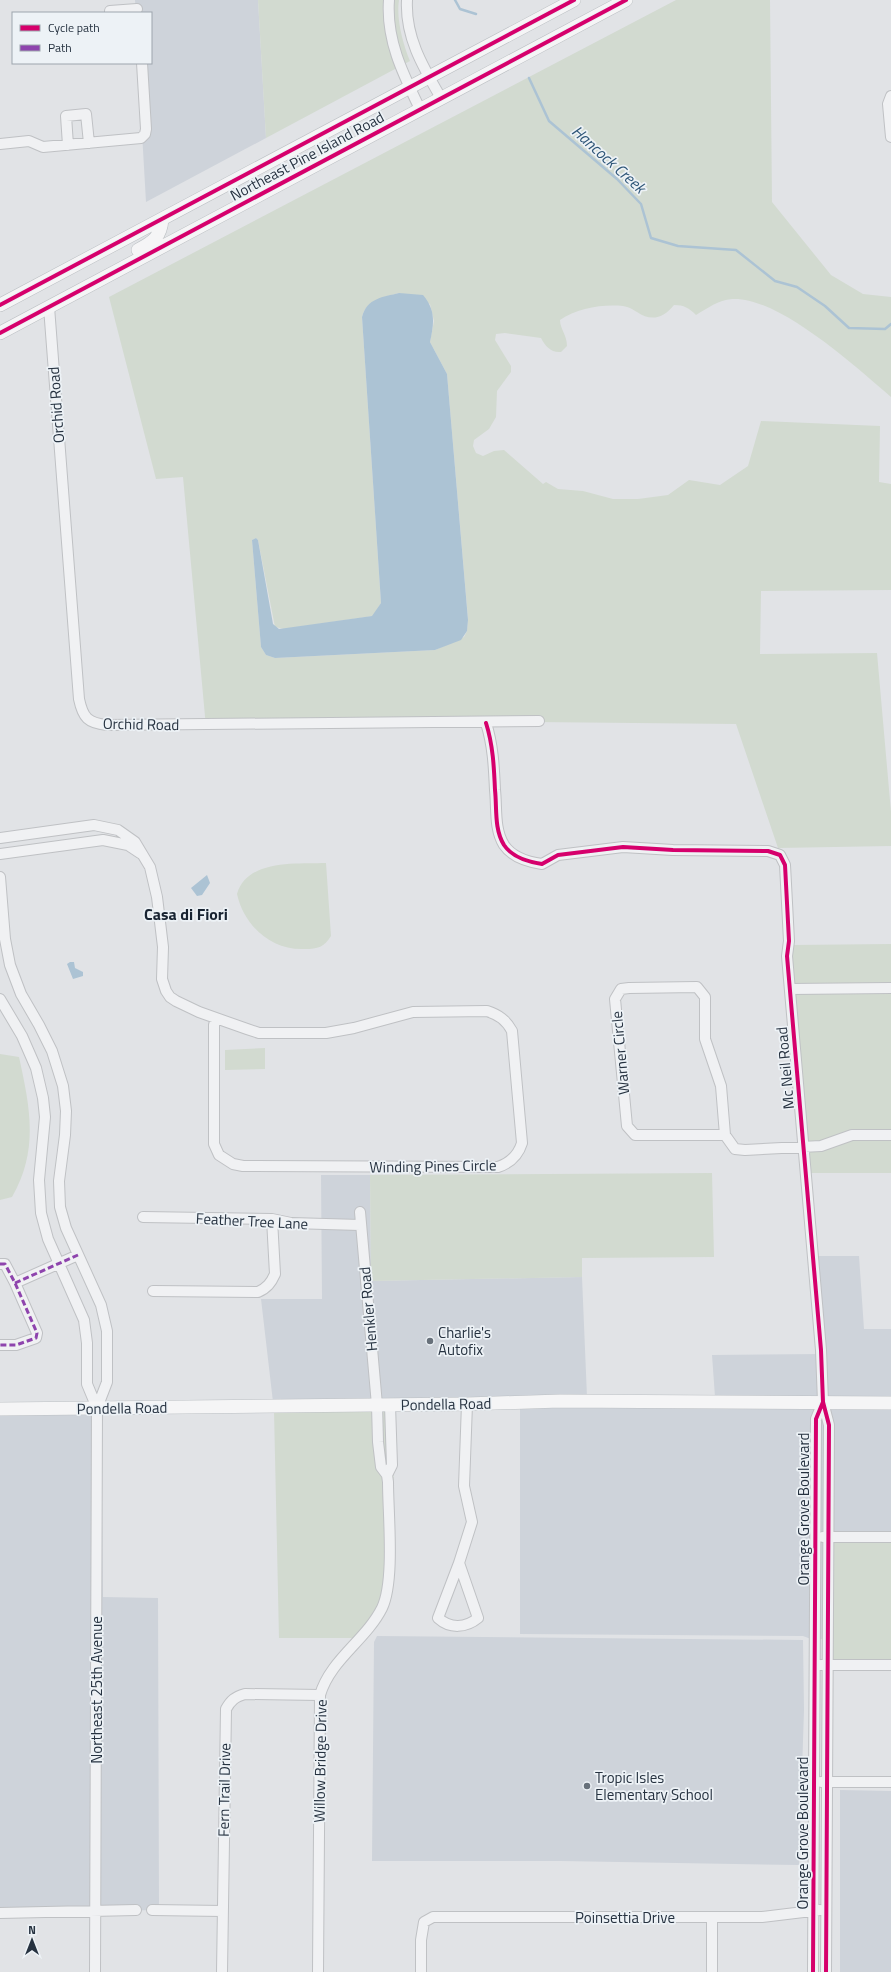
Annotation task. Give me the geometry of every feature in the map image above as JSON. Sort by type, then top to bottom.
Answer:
[{"type":"main road","name":"Northeast Pine Island Road","points":[[0,305],[410,87],[428,76],[574,0]]},
{"type":"main road","name":"Northeast Pine Island Road","points":[[0,332],[626,0]]},
{"type":"main road","name":"Northeast Pine Island Road","points":[[0,332],[19,314],[151,243],[158,237],[161,231],[162,219]]},
{"type":"main road","name":"Pondella Road","points":[[0,1409],[467,1404],[560,1401],[891,1403]]},
{"type":"street","points":[[420,109],[391,41],[389,30],[389,3],[407,3],[408,25],[411,41],[428,76],[441,98]]},
{"type":"street","points":[[110,12],[137,7]]},
{"type":"street","points":[[0,144],[29,141],[43,147],[141,138],[145,134],[146,129],[142,64]]},
{"type":"street","points":[[891,96],[888,104],[891,137]]},
{"type":"street","points":[[68,145],[66,116],[86,114],[89,143]]},
{"type":"street","name":"Orchid Road","points":[[49,307],[79,699],[81,709],[87,720],[97,724],[108,725],[486,723],[539,721]]},
{"type":"street","name":"Mc Neil Road","points":[[486,723],[493,755],[496,810],[499,833],[504,844],[512,853],[526,860],[542,864],[558,855],[623,847],[658,850],[768,851],[780,855],[785,865],[789,941],[787,956],[822,1364],[823,1402]]},
{"type":"street","name":"Winding Pines Circle","points":[[0,838],[60,831],[84,826],[102,826],[118,830],[136,842],[147,860],[155,884],[163,947],[162,979],[166,991],[170,997],[176,1001],[216,1018],[260,1033],[326,1033],[354,1028],[423,1011],[487,1011],[497,1014],[504,1019],[512,1031],[522,1143],[520,1150],[506,1165],[498,1167],[277,1167],[234,1164],[219,1155],[215,1151],[214,1144],[214,1025],[216,1018]]},
{"type":"street","points":[[0,854],[112,841],[128,845],[147,860]]},
{"type":"street","points":[[0,877],[4,961],[20,994],[39,1025],[52,1051],[63,1086],[66,1111],[65,1135],[59,1181],[60,1206],[66,1228],[101,1305],[107,1331],[107,1382],[97,1408]]},
{"type":"street","name":"Warner Circle","points":[[697,987],[705,997],[705,1038],[721,1086],[725,1135],[635,1135],[627,1126],[615,999],[621,989],[697,987]]},
{"type":"street","points":[[790,989],[891,988]]},
{"type":"street","points":[[0,999],[28,1048],[36,1068],[43,1098],[45,1128],[39,1180],[40,1207],[48,1239],[84,1320],[87,1343],[87,1384],[97,1408]]},
{"type":"street","points":[[725,1135],[735,1149],[753,1150],[828,1144],[842,1137],[852,1135],[891,1135]]},
{"type":"street","name":"Henkler Road","points":[[360,1212],[377,1405]]},
{"type":"street","name":"Feather Tree Lane","points":[[143,1218],[272,1219],[291,1223],[360,1225]]},
{"type":"street","points":[[153,1291],[258,1292],[266,1288],[272,1282],[276,1265],[272,1219]]},
{"type":"street","points":[[15,1283],[78,1255]]},
{"type":"street","points":[[0,1264],[5,1264],[37,1333],[36,1338],[23,1343],[0,1346]]},
{"type":"street","name":"Orange Grove Boulevard","points":[[813,1972],[816,1419],[823,1402]]},
{"type":"street","name":"Orange Grove Boulevard","points":[[823,1402],[829,1425],[826,1972]]},
{"type":"street","points":[[460,1563],[478,1618],[471,1624],[454,1626],[445,1624],[438,1618],[460,1563],[472,1522],[464,1486],[467,1404]]},
{"type":"street","name":"Willow Bridge Drive","points":[[377,1405],[378,1448],[381,1467],[387,1475]]},
{"type":"street","name":"Willow Bridge Drive","points":[[318,1972],[320,1694],[328,1677],[376,1617],[385,1600],[389,1582],[387,1475],[392,1464],[390,1405]]},
{"type":"street","name":"Northeast 25th Avenue","points":[[95,1972],[97,1408]]},
{"type":"street","points":[[815,1484],[828,1484]]},
{"type":"street","points":[[815,1537],[891,1537]]},
{"type":"street","points":[[814,1665],[891,1665]]},
{"type":"street","name":"Fern Trail Drive","points":[[222,1972],[226,1709],[236,1697],[245,1694],[320,1694]]},
{"type":"street","points":[[814,1782],[891,1782]]},
{"type":"street","points":[[0,1913],[136,1910]]},
{"type":"street","points":[[152,1910],[222,1911]]},
{"type":"street","name":"Poinsettia Drive","points":[[421,1972],[421,1940],[424,1922],[433,1917],[712,1918],[762,1917],[814,1910],[826,1910]]},
{"type":"street","points":[[712,1918],[712,1972]]},
{"type":"shaded area","points":[[135,0],[258,0],[266,138],[146,202],[138,64],[152,64],[152,12],[136,12]]},
{"type":"shaded area","points":[[258,0],[399,0],[398,15],[405,47],[410,61],[266,138]]},
{"type":"shaded area","points":[[676,0],[770,0],[772,202],[831,275],[863,294],[891,297],[891,397],[816,336],[771,309],[751,301],[732,299],[722,301],[696,315],[686,307],[674,305],[662,316],[652,318],[642,315],[625,306],[599,306],[574,312],[560,320],[567,346],[561,352],[554,351],[549,348],[544,344],[541,338],[505,333],[496,334],[495,340],[511,366],[511,372],[497,391],[496,417],[489,429],[474,440],[473,446],[476,453],[483,456],[494,451],[504,450],[543,484],[546,482],[558,489],[583,491],[613,499],[638,499],[668,495],[689,480],[720,485],[748,466],[761,421],[880,426],[879,482],[891,484],[891,590],[761,591],[760,654],[877,653],[891,812],[891,846],[778,848],[736,724],[534,722],[206,727],[183,477],[156,479],[109,297]],"holes":[[[399,293],[430,304],[434,321],[430,342],[447,374],[468,619],[467,631],[464,637],[435,650],[275,658],[266,655],[261,647],[252,540],[256,538],[258,540],[275,627],[284,629],[373,616],[381,603],[362,317],[367,307],[376,300]]]},
{"type":"shaded area","points":[[301,863],[326,863],[331,936],[326,943],[314,949],[293,949],[281,946],[271,941],[253,926],[241,906],[237,894],[243,883],[251,875],[262,869],[274,866]]},
{"type":"shaded area","points":[[891,944],[891,1173],[811,1173],[791,945]]},
{"type":"shaded area","points":[[265,1048],[265,1069],[225,1070],[225,1050]]},
{"type":"shaded area","points":[[0,1054],[19,1057],[29,1111],[30,1128],[29,1145],[21,1180],[12,1197],[0,1200]]},
{"type":"shaded area","points":[[712,1173],[714,1257],[582,1258],[582,1277],[371,1281],[370,1175]]},
{"type":"shaded area","points":[[321,1175],[370,1175],[371,1281],[582,1277],[587,1397],[273,1402],[261,1299],[322,1299]]},
{"type":"shaded area","points":[[817,1256],[859,1256],[864,1329],[891,1329],[891,1399],[715,1397],[712,1355],[822,1354]]},
{"type":"shaded area","points":[[520,1407],[817,1407],[811,1639],[803,1636],[520,1634]]},
{"type":"shaded area","points":[[828,1407],[891,1407],[891,1538],[832,1539]]},
{"type":"shaded area","points":[[395,1409],[392,1555],[389,1594],[360,1638],[279,1638],[274,1411]]},
{"type":"shaded area","points":[[101,1412],[103,1597],[158,1598],[159,1910],[99,1911]]},
{"type":"shaded area","points":[[0,1413],[93,1413],[91,1907],[0,1908]]},
{"type":"shaded area","points":[[822,1414],[825,1426],[824,1639],[819,1639],[819,1420]]},
{"type":"shaded area","points":[[891,1538],[891,1667],[832,1668],[832,1539]]},
{"type":"shaded area","name":"Tropic Isles Elementary School","points":[[377,1636],[803,1640],[804,1710],[799,1865],[561,1861],[372,1861],[374,1642]]},
{"type":"shaded area","points":[[840,1790],[891,1791],[891,1972],[840,1972]]},
{"type":"water","points":[[399,293],[423,295],[430,306],[433,323],[430,342],[447,374],[468,620],[467,631],[461,640],[435,650],[275,658],[266,655],[261,647],[252,540],[256,538],[258,540],[273,624],[279,629],[372,616],[381,603],[362,317],[364,311],[376,299]]},
{"type":"water","points":[[207,875],[210,883],[202,895],[197,896],[191,888]]},
{"type":"water","points":[[74,962],[75,968],[83,972],[83,976],[73,979],[67,964]]},
{"type":"waterway","name":"Hancock Creek","points":[[455,0],[460,9],[476,14]]},
{"type":"waterway","name":"Hancock Creek","points":[[529,78],[549,121],[617,179],[641,204],[651,238],[678,246],[736,250],[775,281],[797,287],[825,306],[849,328],[885,329],[891,324]]},
{"type":"marked path","points":[[15,1283],[78,1255]]},
{"type":"marked path","points":[[0,1264],[5,1264],[37,1333],[36,1338],[16,1345],[0,1345]]},
{"type":"cycle path","points":[[0,305],[574,0]]},
{"type":"cycle path","points":[[0,333],[626,0]]},
{"type":"cycle path","points":[[486,723],[493,756],[497,825],[504,845],[516,856],[531,862],[542,864],[558,855],[623,847],[673,850],[768,851],[780,855],[785,865],[789,941],[787,956],[821,1350],[823,1402],[829,1425],[826,1972]]},
{"type":"cycle path","points":[[813,1972],[816,1419],[823,1402]]},
{"type":"place","name":"Charlie's Autofix","points":[[430,1341]]},
{"type":"place","name":"Tropic Isles Elementary School","points":[[587,1786]]},
{"type":"district","name":"Casa di Fiori","points":[[186,914]]}]
